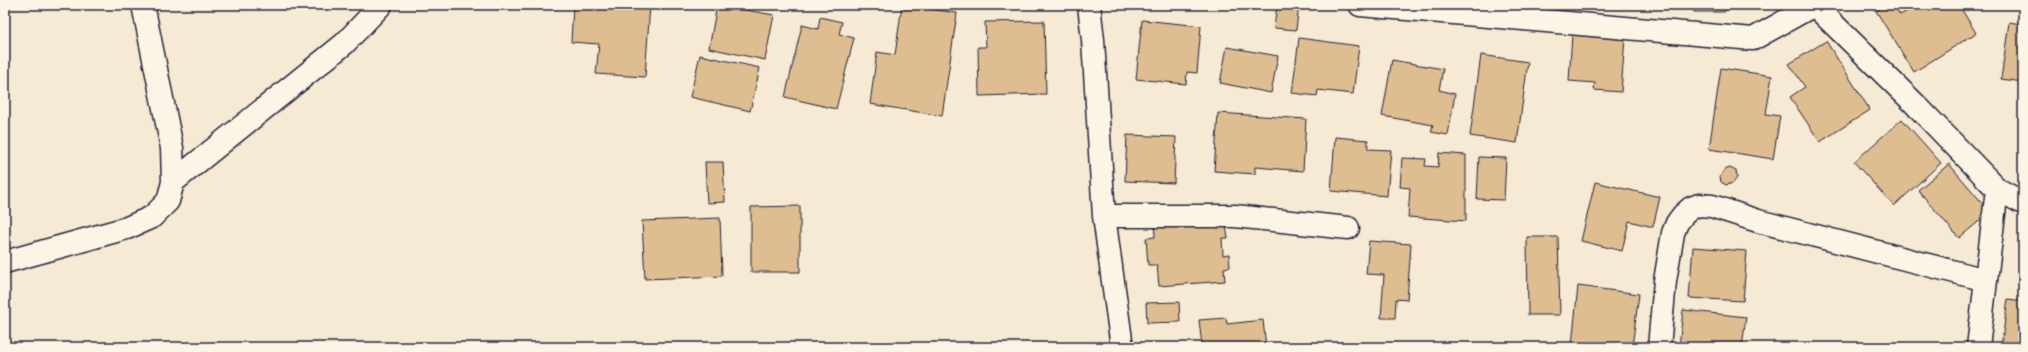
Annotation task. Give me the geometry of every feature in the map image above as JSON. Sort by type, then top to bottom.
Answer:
[{"type":"street","points":[[5,262],[127,228],[152,217],[168,201],[173,182],[172,148],[143,5]]},
{"type":"street","points":[[173,182],[344,44],[381,5]]},
{"type":"street","points":[[1089,5],[1093,40],[1104,216],[1122,347]]},
{"type":"street","points":[[1360,5],[1753,39],[1814,5],[1916,105],[1997,189],[2023,203]]},
{"type":"street","points":[[1978,347],[1997,189]]},
{"type":"street","points":[[1660,347],[1665,281],[1673,233],[1677,223],[1683,215],[1691,208],[1699,205],[1712,206],[1758,221],[1986,280]]},
{"type":"street","points":[[1104,216],[1235,216],[1348,228]]},
{"type":"building","points":[[573,5],[650,5],[645,77],[596,74],[599,44],[571,42]]},
{"type":"building","points":[[717,5],[774,15],[765,60],[709,48]]},
{"type":"building","points":[[902,5],[957,13],[942,116],[870,104],[877,52],[895,55]]},
{"type":"building","points":[[1277,5],[1299,5],[1296,30],[1274,28]]},
{"type":"building","points":[[1688,5],[1733,5],[1724,12],[1694,12]]},
{"type":"building","points":[[1885,5],[1894,5],[1900,15],[1907,11],[1904,5],[1959,5],[1976,33],[1914,72],[1876,11]]},
{"type":"building","points":[[2023,12],[2023,82],[2001,79],[2009,22],[2021,24]]},
{"type":"building","points":[[820,17],[842,22],[839,34],[854,38],[836,109],[785,97],[802,25],[818,29]]},
{"type":"building","points":[[1142,20],[1201,26],[1197,73],[1187,72],[1186,84],[1136,79]]},
{"type":"building","points":[[1044,21],[1046,94],[979,96],[978,47],[986,47],[985,22]]},
{"type":"building","points":[[1572,34],[1625,38],[1621,92],[1594,90],[1595,83],[1569,81]]},
{"type":"building","points":[[1299,38],[1359,46],[1353,94],[1318,90],[1317,96],[1292,93]]},
{"type":"building","points":[[1826,41],[1870,110],[1820,142],[1790,97],[1805,87],[1789,64]]},
{"type":"building","points":[[1227,47],[1278,56],[1271,93],[1220,83]]},
{"type":"building","points":[[700,55],[760,68],[750,111],[690,97]]},
{"type":"building","points":[[1481,55],[1528,62],[1517,143],[1470,136]]},
{"type":"building","points":[[1392,60],[1443,69],[1439,90],[1455,94],[1448,135],[1431,132],[1433,125],[1382,116]]},
{"type":"building","points":[[1721,68],[1772,76],[1766,114],[1780,116],[1773,159],[1709,149]]},
{"type":"building","points":[[1218,113],[1306,119],[1303,171],[1255,167],[1255,174],[1214,171]]},
{"type":"building","points":[[1902,119],[1941,163],[1894,206],[1854,162]]},
{"type":"building","points":[[1127,135],[1176,137],[1174,183],[1125,181]]},
{"type":"building","points":[[1335,137],[1368,140],[1368,149],[1391,150],[1387,196],[1331,191]]},
{"type":"building","points":[[1439,153],[1466,155],[1466,221],[1408,217],[1410,188],[1400,187],[1402,158],[1426,159],[1425,166],[1438,167]]},
{"type":"building","points":[[1479,157],[1506,158],[1504,200],[1477,199]]},
{"type":"building","points":[[705,162],[723,162],[725,202],[707,203]]},
{"type":"building","points":[[1949,164],[1990,212],[1959,238],[1918,190]]},
{"type":"building","points":[[1730,168],[1736,171],[1737,178],[1733,183],[1726,185],[1721,182],[1720,177],[1724,170]]},
{"type":"building","points":[[1595,182],[1660,197],[1653,227],[1629,221],[1622,251],[1581,241]]},
{"type":"building","points":[[800,206],[800,272],[751,272],[751,207]]},
{"type":"building","points":[[720,218],[722,276],[645,279],[642,221]]},
{"type":"building","points":[[1154,219],[1226,226],[1228,238],[1222,238],[1223,255],[1229,254],[1230,267],[1224,268],[1225,281],[1159,286],[1157,265],[1148,265],[1146,238],[1155,237]]},
{"type":"building","points":[[1527,237],[1558,237],[1560,315],[1528,315]]},
{"type":"building","points":[[1369,241],[1411,244],[1407,300],[1396,299],[1395,318],[1381,318],[1384,275],[1366,274]]},
{"type":"building","points":[[1693,247],[1747,251],[1743,301],[1689,298]]},
{"type":"building","points":[[1578,286],[1639,294],[1632,347],[1572,345]]},
{"type":"building","points":[[2008,299],[2023,301],[2023,347],[2001,347]]},
{"type":"building","points":[[1179,302],[1180,322],[1147,323],[1146,303]]},
{"type":"building","points":[[1683,310],[1746,317],[1742,347],[1679,347]]},
{"type":"building","points":[[1226,318],[1227,324],[1263,320],[1266,347],[1197,347],[1202,346],[1199,320]]},
{"type":"building","points":[[1332,344],[1390,347],[1332,347]]}]
